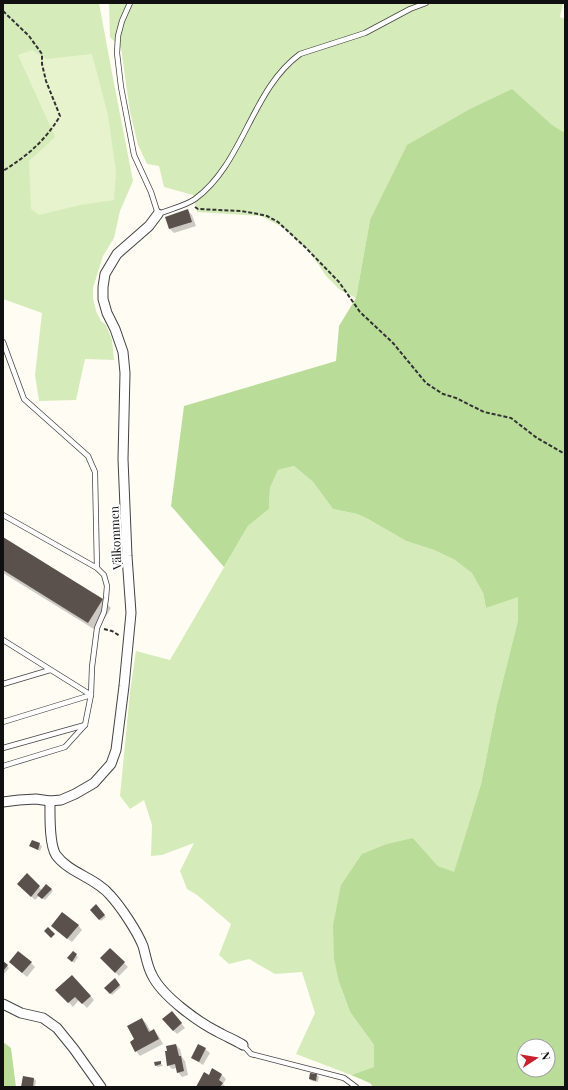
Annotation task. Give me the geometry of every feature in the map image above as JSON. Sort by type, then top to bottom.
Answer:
[{"type":"street","name":"Välkommen","points":[[3,802],[36,799],[50,802],[61,800],[75,794],[94,783],[111,764],[116,750],[130,635],[131,612],[123,459],[125,379],[123,352],[115,329],[107,313],[103,299],[103,286],[105,274],[117,254],[149,226],[158,214]]},
{"type":"street","points":[[50,802],[53,848],[56,855],[65,865],[101,886],[110,894],[136,932],[152,976],[166,993],[185,1010],[211,1028],[243,1045]]},
{"type":"street","points":[[3,1004],[21,1013],[43,1018],[57,1028],[101,1087]]},
{"type":"lane","points":[[130,3],[122,21],[118,36],[117,53],[121,87],[134,155],[151,192],[158,214],[190,202],[212,183],[224,169],[260,103],[283,69],[291,61],[300,54],[365,33],[410,9],[426,3]]},
{"type":"lane","points":[[3,342],[24,399],[88,456],[95,472],[97,568]]},
{"type":"lane","points":[[3,515],[97,568],[104,575],[107,586],[104,612],[97,628],[90,695],[85,725],[65,747],[3,766]]},
{"type":"lane","points":[[3,640],[5,644],[90,695]]},
{"type":"lane","points":[[3,684],[50,670]]},
{"type":"lane","points":[[3,722],[90,695]]},
{"type":"lane","points":[[3,748],[85,725]]},
{"type":"lane","points":[[243,1045],[251,1054],[344,1078],[356,1087]]},
{"type":"path","points":[[3,10],[29,36],[42,54],[42,64],[46,82],[60,116],[47,135],[27,156],[3,171]]},
{"type":"path","points":[[190,202],[198,209],[241,211],[267,216],[278,222],[340,282],[360,312],[393,343],[426,383],[443,394],[456,398],[484,412],[511,418],[537,438],[565,454]]},
{"type":"path","points":[[97,628],[112,631],[121,637],[130,635]]},
{"type":"green space","points":[[3,3],[99,3],[133,181],[120,211],[114,238],[103,256],[93,288],[93,298],[96,311],[101,321],[106,325],[112,340],[114,360],[85,359],[76,400],[39,401],[35,375],[42,313],[3,299]]},
{"type":"green space","points":[[109,3],[563,3],[560,17],[565,19],[565,133],[553,126],[370,220],[356,298],[340,290],[326,276],[310,252],[284,228],[261,216],[197,212],[193,195],[164,187],[159,166],[147,164],[138,145],[130,112],[121,48],[110,37]]},
{"type":"green space","points":[[32,50],[46,59],[92,54],[108,115],[116,172],[114,200],[80,205],[39,215],[31,209],[29,161],[55,137],[18,55]]},
{"type":"green space","points":[[512,89],[552,125],[565,133],[565,1087],[373,1087],[370,1083],[351,1075],[374,1067],[374,1045],[350,1012],[339,982],[334,959],[333,925],[341,885],[362,854],[387,844],[413,838],[438,866],[454,872],[481,784],[497,704],[518,620],[518,597],[486,608],[483,593],[472,573],[455,560],[434,550],[406,541],[357,514],[333,509],[313,482],[294,466],[278,470],[270,488],[269,509],[248,526],[224,567],[171,506],[184,406],[336,361],[339,326],[356,298],[370,220],[407,145],[470,109]]},
{"type":"green space","points":[[294,466],[313,482],[333,509],[357,514],[406,541],[434,550],[455,560],[472,572],[483,593],[486,608],[518,596],[518,620],[497,704],[481,784],[454,873],[438,866],[413,838],[339,982],[350,1012],[374,1045],[375,1067],[351,1075],[296,1054],[315,1013],[302,972],[275,974],[249,959],[229,964],[219,955],[231,924],[197,895],[187,889],[180,871],[194,843],[162,855],[151,856],[152,825],[144,800],[130,809],[120,796],[130,692],[136,651],[170,660],[248,526],[269,509],[270,488],[278,470]]},
{"type":"green space","points":[[3,1042],[11,1048],[16,1087],[3,1087]]},
{"type":"building","points":[[188,209],[192,222],[169,229],[165,217]]},
{"type":"building","points":[[3,537],[103,599],[88,623],[3,570]]},
{"type":"building","points":[[32,840],[40,843],[38,850],[29,846]]},
{"type":"building","points":[[27,873],[40,886],[31,897],[17,884]]},
{"type":"building","points":[[46,884],[52,889],[42,899],[37,895]]},
{"type":"building","points":[[96,904],[105,915],[99,920],[90,910]]},
{"type":"building","points":[[62,912],[79,925],[67,939],[51,926]]},
{"type":"building","points":[[48,927],[55,934],[51,938],[44,931]]},
{"type":"building","points":[[110,948],[125,962],[115,973],[100,958]]},
{"type":"building","points":[[18,951],[32,962],[22,973],[9,962]]},
{"type":"building","points":[[73,951],[77,954],[72,962],[67,958]]},
{"type":"building","points":[[3,961],[8,965],[3,971]]},
{"type":"building","points":[[72,975],[91,996],[82,1004],[75,997],[68,1003],[55,990]]},
{"type":"building","points":[[115,978],[120,985],[110,994],[104,988]]},
{"type":"building","points":[[172,1011],[182,1023],[173,1031],[162,1019]]},
{"type":"building","points":[[142,1018],[149,1032],[154,1029],[159,1039],[135,1052],[130,1042],[134,1039],[127,1026]]},
{"type":"building","points":[[176,1044],[179,1056],[181,1056],[184,1071],[177,1073],[175,1064],[167,1066],[165,1051],[167,1051],[166,1046]]},
{"type":"building","points":[[198,1044],[206,1048],[199,1062],[191,1058]]},
{"type":"building","points":[[161,1061],[161,1064],[155,1066],[154,1062]]},
{"type":"building","points":[[212,1068],[222,1074],[219,1080],[223,1083],[220,1087],[196,1087],[204,1072],[209,1075]]},
{"type":"building","points":[[310,1073],[317,1074],[316,1081],[309,1079]]},
{"type":"building","points":[[23,1076],[34,1078],[33,1087],[21,1087]]}]
